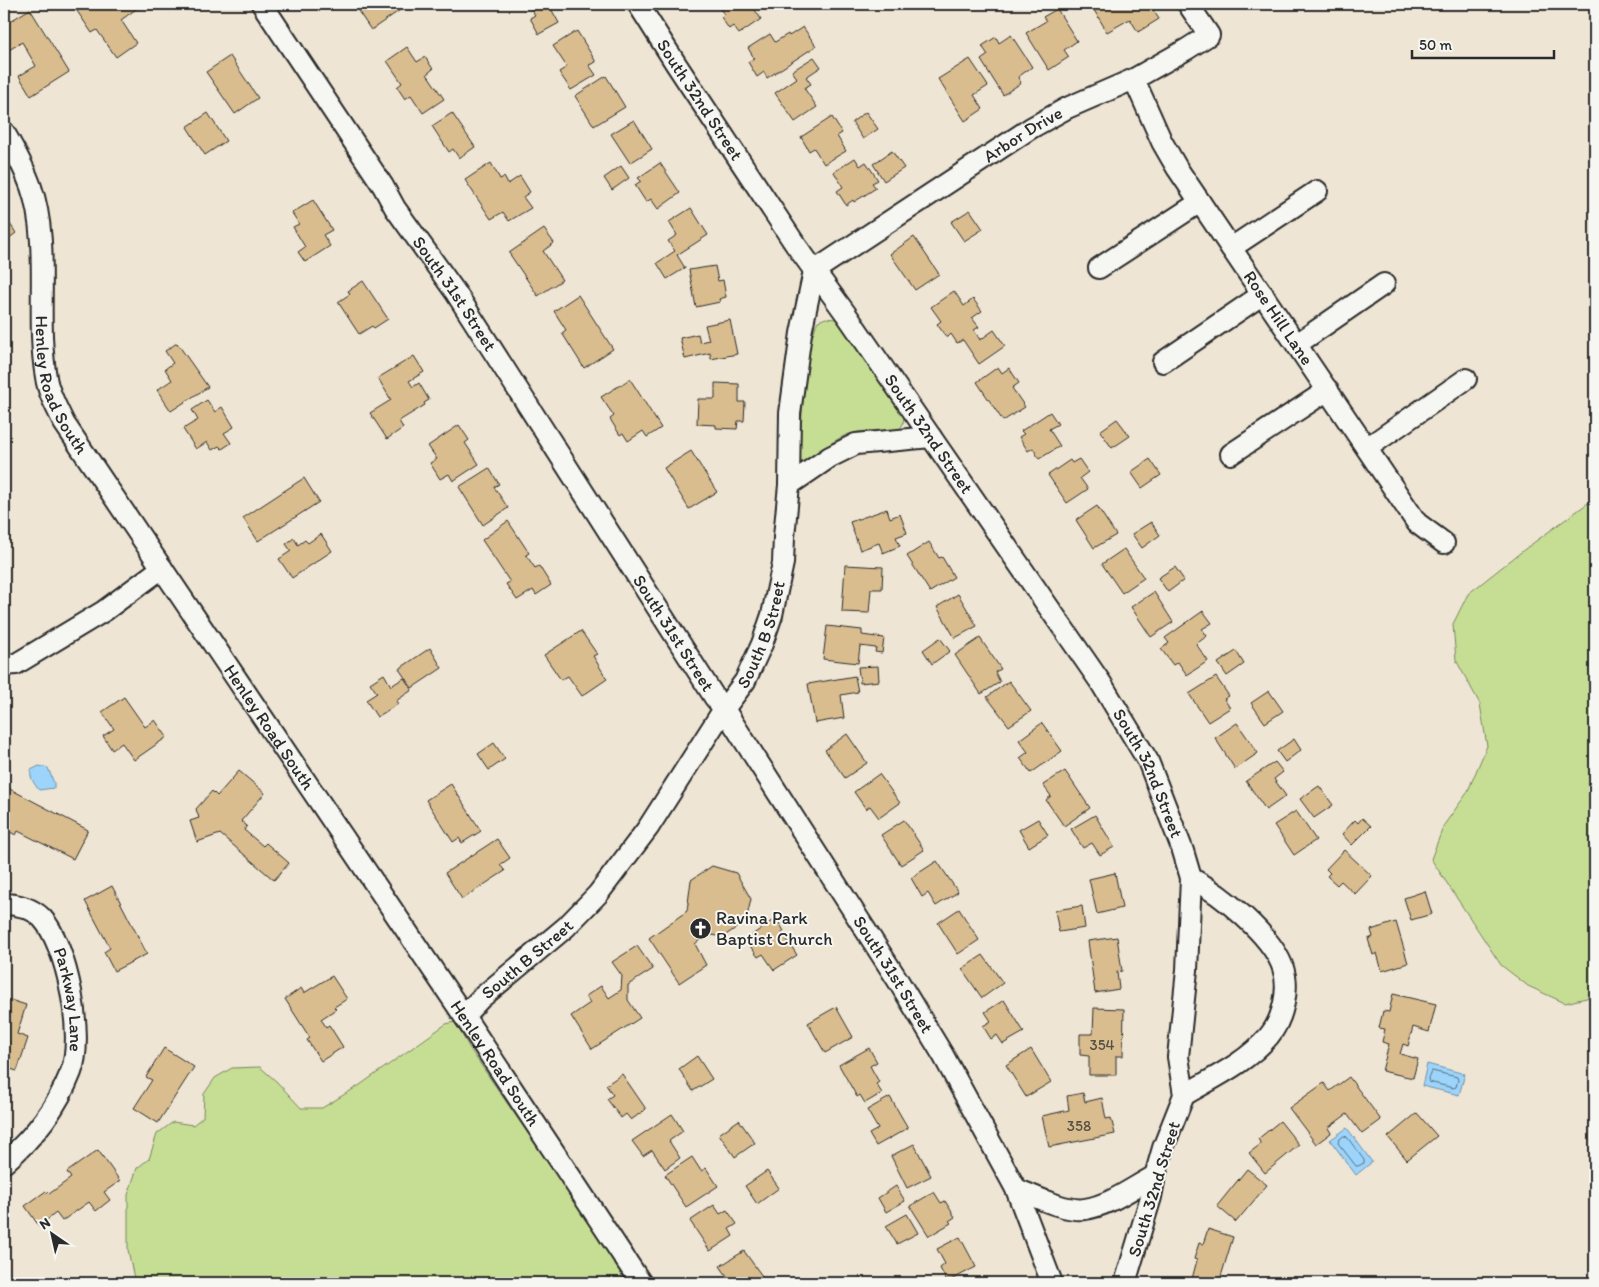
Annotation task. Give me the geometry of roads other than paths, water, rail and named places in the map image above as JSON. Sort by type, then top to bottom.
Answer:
[{"type":"street","name":"South 31st Street","points":[[262,4],[383,186],[395,208],[456,293],[897,979],[943,1055],[1016,1189],[1052,1283]]},
{"type":"street","name":"South 32nd Street","points":[[638,4],[814,271],[1080,651],[1129,727],[1148,761],[1183,851],[1191,878],[1187,970],[1178,1057],[1184,1095],[1163,1148],[1151,1197],[1125,1283]]},
{"type":"street","name":"Arbor Drive","points":[[814,271],[1031,128],[1067,108],[1134,79],[1209,35],[1188,4]]},
{"type":"street","name":"Rose Hill Lane","points":[[1134,79],[1162,142],[1200,202],[1417,523],[1444,543]]},
{"type":"street","name":"Henley Road South","points":[[4,132],[31,188],[38,219],[42,277],[42,338],[46,378],[51,395],[64,423],[464,1016],[641,1283]]},
{"type":"street","points":[[1232,248],[1317,191]]},
{"type":"street","points":[[1099,268],[1200,202]]},
{"type":"street","name":"South B Street","points":[[464,1016],[482,998],[566,927],[598,894],[648,828],[724,709],[745,681],[762,644],[772,615],[783,563],[789,485],[790,413],[801,333],[814,271]]},
{"type":"street","points":[[1297,344],[1384,284]]},
{"type":"street","points":[[1163,362],[1263,294]]},
{"type":"street","points":[[1367,448],[1466,379]]},
{"type":"street","points":[[1231,454],[1328,390]]},
{"type":"street","points":[[789,485],[830,457],[856,444],[931,436]]},
{"type":"street","points":[[4,665],[16,664],[104,611],[162,568]]},
{"type":"street","points":[[1184,1095],[1239,1063],[1261,1045],[1270,1035],[1281,1014],[1285,1000],[1283,966],[1264,937],[1242,914],[1224,899],[1191,878]]},
{"type":"street","name":"Parkway Lane","points":[[4,904],[16,904],[41,917],[57,941],[72,990],[77,1041],[72,1071],[47,1118],[32,1136],[4,1163]]},
{"type":"street","points":[[1016,1189],[1058,1205],[1084,1209],[1109,1201],[1155,1176]]},
{"type":"water","points":[[39,766],[48,768],[54,788],[39,790],[36,786],[31,770]]},
{"type":"water","points":[[1427,1064],[1465,1074],[1459,1095],[1422,1086]]},
{"type":"water","points":[[1347,1128],[1372,1162],[1356,1175],[1330,1140]]},
{"type":"place","name":"Ravina Park Baptist Church","points":[[700,928]]}]
